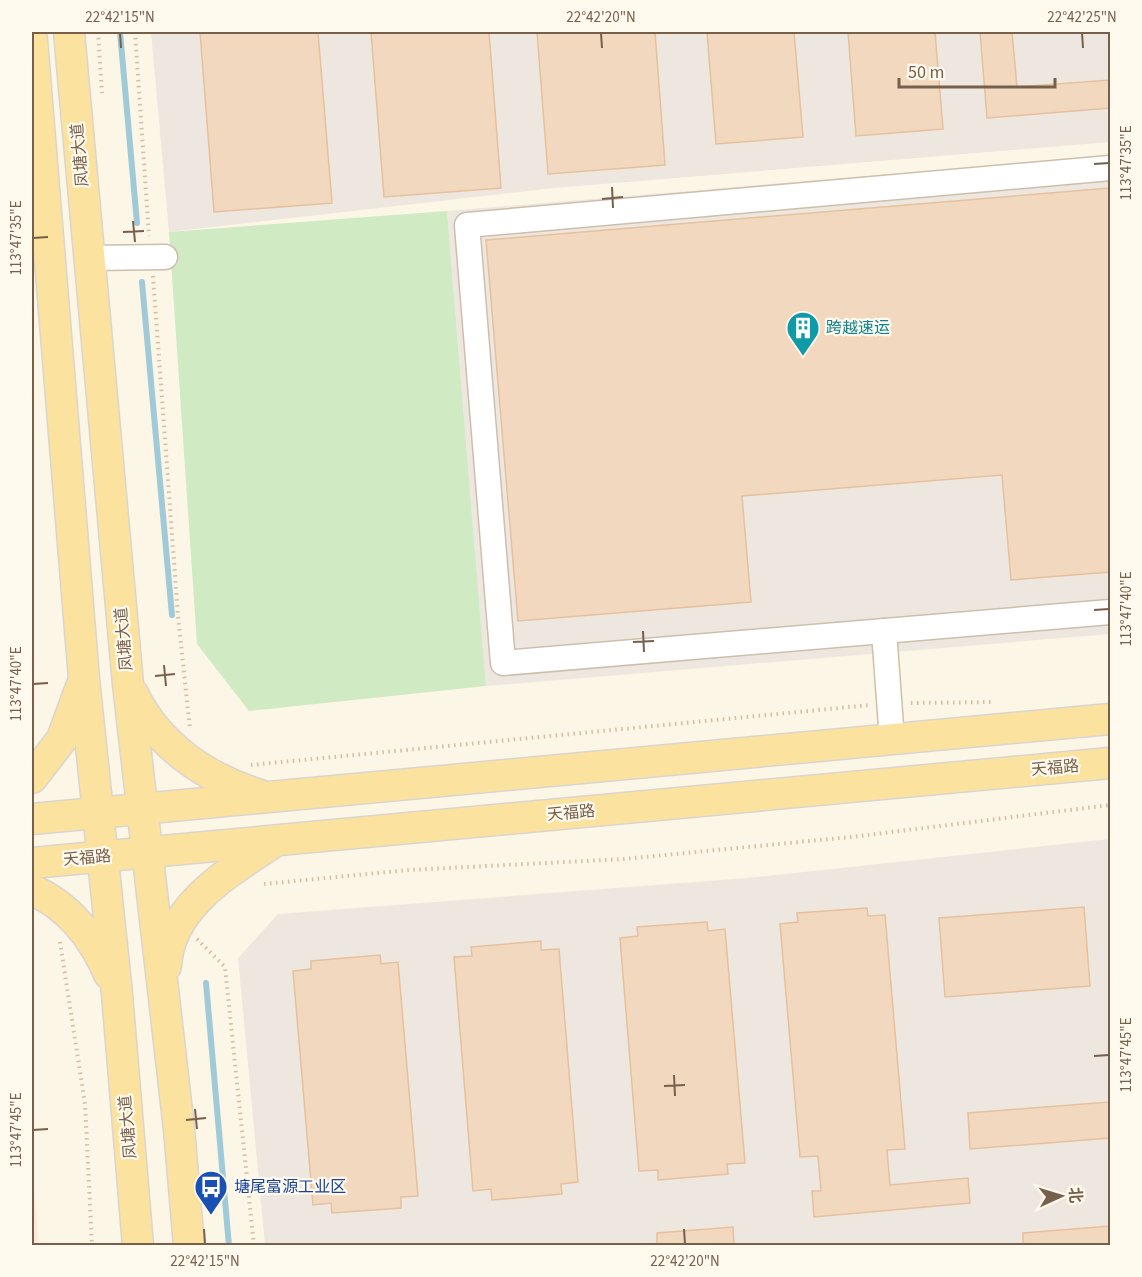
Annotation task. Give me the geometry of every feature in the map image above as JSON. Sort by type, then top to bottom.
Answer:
[{"type":"main road","name":"凤塘大道","points":[[69,32],[128,684],[179,1129],[189,1245]]},
{"type":"main road","name":"凤塘大道","points":[[32,40],[84,679],[117,994],[138,1245]]},
{"type":"main road","points":[[32,778],[62,739],[84,679]]},
{"type":"main road","points":[[128,684],[139,708],[154,729],[200,770],[228,785],[269,798]]},
{"type":"main road","points":[[32,819],[1110,719]]},
{"type":"main road","name":"天福路","points":[[32,863],[1110,763]]},
{"type":"main road","points":[[163,1002],[166,959],[175,931],[185,914],[204,892],[277,840]]},
{"type":"main road","points":[[32,890],[63,909],[85,931],[97,949],[117,994]]},
{"type":"lane","points":[[1110,168],[467,225],[503,663],[1110,612]]},
{"type":"lane","points":[[90,258],[158,257]]},
{"type":"lane","points":[[884,631],[892,740]]},
{"type":"path","points":[[135,32],[158,257],[178,616],[191,740],[176,750]]},
{"type":"path","points":[[248,765],[889,703],[1000,702]]},
{"type":"path","points":[[264,884],[408,870],[636,858],[851,837],[1110,805]]},
{"type":"path","points":[[63,909],[59,942],[85,1104],[92,1245]]},
{"type":"path","points":[[185,914],[193,936],[212,951],[225,966],[254,1245]]},
{"type":"shaded area","points":[[151,32],[1110,32],[1110,142],[554,188],[169,232]]},
{"type":"shaded area","name":"跨越速运","points":[[1110,156],[1110,634],[486,686],[447,211]]},
{"type":"shaded area","points":[[1110,839],[1110,1245],[265,1245],[238,958],[278,914],[747,878]]},
{"type":"shaded area","points":[[32,1164],[39,1245],[32,1245]]},
{"type":"green space","points":[[447,211],[486,686],[249,711],[197,644],[169,232]]},
{"type":"building","points":[[200,32],[318,32],[332,203],[214,212]]},
{"type":"building","points":[[371,32],[489,32],[501,188],[384,197]]},
{"type":"building","points":[[537,32],[655,32],[665,165],[548,174]]},
{"type":"building","points":[[707,32],[794,32],[803,137],[716,144]]},
{"type":"building","points":[[848,32],[935,32],[943,129],[856,136]]},
{"type":"building","points":[[980,32],[1012,32],[1017,87],[1110,80],[1110,108],[987,118]]},
{"type":"building","name":"跨越速运","points":[[1110,188],[1110,572],[1011,580],[1002,475],[742,496],[751,602],[518,621],[486,240]]},
{"type":"building","points":[[1084,907],[1090,986],[945,997],[939,918]]},
{"type":"building","points":[[867,908],[868,916],[885,915],[905,1149],[887,1150],[890,1185],[968,1178],[970,1203],[814,1217],[812,1191],[821,1191],[818,1156],[800,1157],[780,924],[798,922],[797,913]]},
{"type":"building","points":[[707,922],[708,931],[725,929],[745,1163],[727,1164],[728,1174],[658,1180],[658,1170],[639,1171],[620,938],[638,936],[637,927]]},
{"type":"building","points":[[541,941],[541,950],[559,949],[578,1182],[561,1184],[562,1194],[492,1200],[491,1189],[473,1191],[454,957],[472,956],[471,947]]},
{"type":"building","points":[[380,955],[381,964],[398,962],[418,1196],[401,1197],[401,1208],[332,1213],[331,1203],[313,1205],[293,971],[311,969],[311,961]]},
{"type":"building","points":[[1109,1102],[1110,1138],[970,1149],[968,1113]]},
{"type":"building","points":[[1110,1226],[1110,1245],[1023,1245],[1023,1233]]},
{"type":"building","points":[[733,1227],[734,1245],[657,1245],[657,1233]]},
{"type":"waterway","points":[[120,32],[137,223]]},
{"type":"waterway","points":[[142,282],[172,615]]},
{"type":"waterway","points":[[206,983],[229,1246]]},
{"type":"place","name":"跨越速运","points":[[803,357]]},
{"type":"place","name":"塘尾富源工业区","points":[[211,1216]]}]
